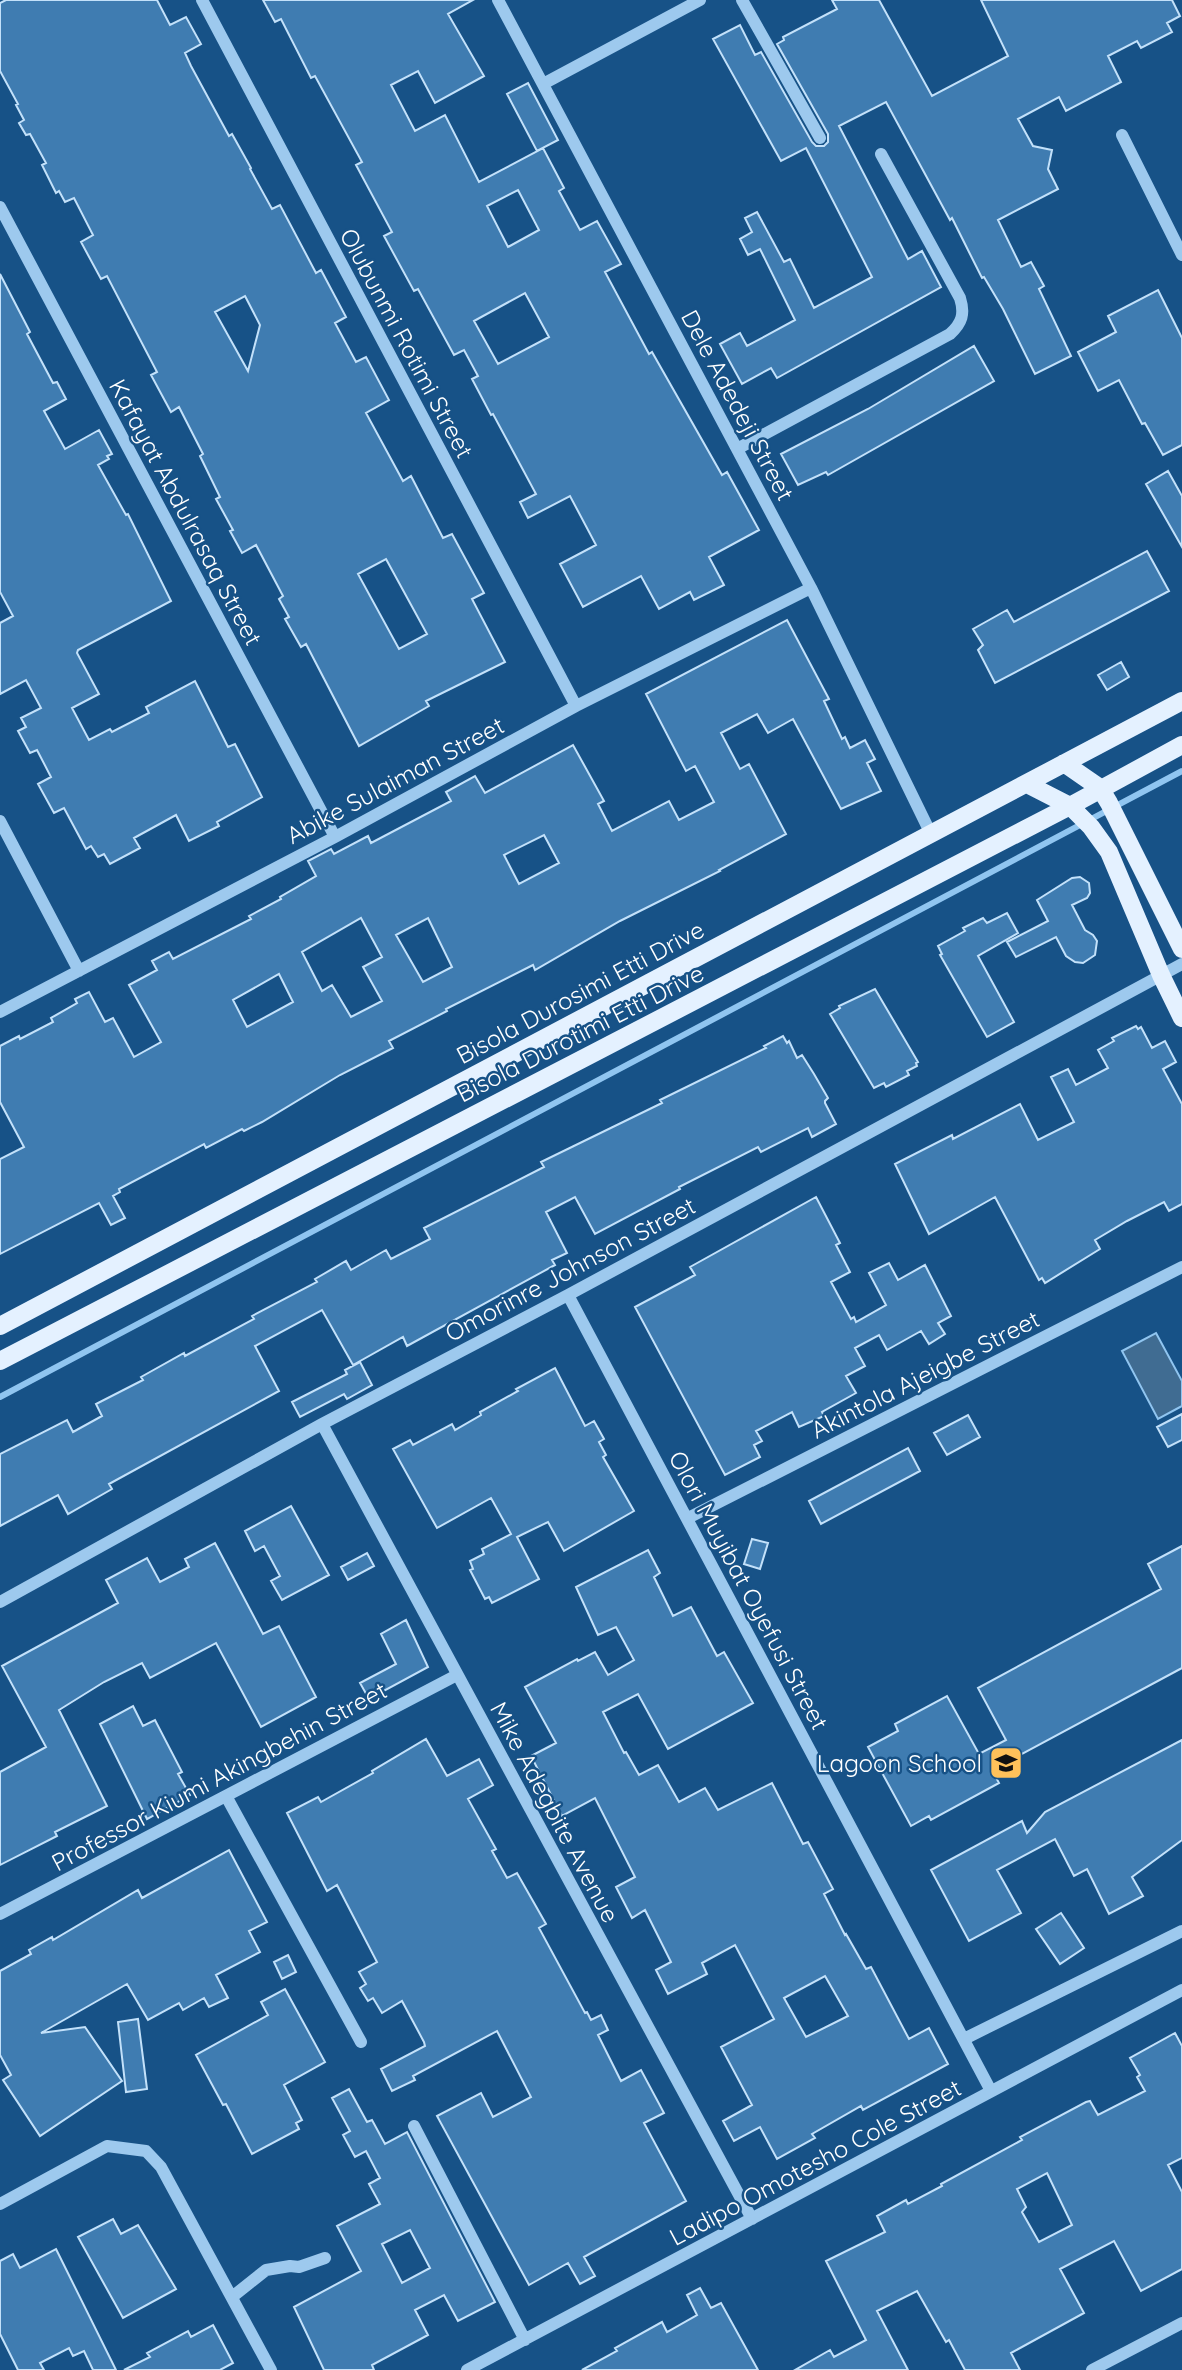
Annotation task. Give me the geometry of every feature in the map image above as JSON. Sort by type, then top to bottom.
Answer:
[{"type":"main road","name":"Bisola Durosimi Etti Drive","points":[[0,1326],[1182,701]]},
{"type":"main road","name":"Bisola Durotimi Etti Drive","points":[[0,1361],[1108,802],[1182,745]]},
{"type":"main road","points":[[1064,763],[1108,802],[1182,949]]},
{"type":"main road","points":[[1027,783],[1080,816],[1109,852],[1182,1018]]},
{"type":"street","name":"Olubunmi Rotimi Street","points":[[202,0],[576,706]]},
{"type":"street","name":"Dele Adedeji Street","points":[[498,0],[811,588],[931,834]]},
{"type":"street","points":[[543,84],[700,0]]},
{"type":"street","points":[[742,0],[820,138]]},
{"type":"street","points":[[1122,135],[1182,255]]},
{"type":"street","points":[[737,449],[950,334],[958,327],[963,308],[960,298],[881,154]]},
{"type":"street","name":"Kafayat Abdulrasaq Street","points":[[0,207],[335,837]]},
{"type":"street","name":"Abike Sulaiman Street","points":[[0,1013],[335,837],[576,706],[811,588]]},
{"type":"street","points":[[0,821],[79,971]]},
{"type":"street","name":"Omorinre Johnson Street","points":[[0,1601],[321,1424],[568,1295],[1182,964]]},
{"type":"street","name":"Akintola Ajeigbe Street","points":[[688,1518],[1182,1267]]},
{"type":"street","name":"Olori Muyibat Oyefusi Street","points":[[568,1295],[992,2091]]},
{"type":"street","name":"Mike Adegbite Avenue","points":[[321,1424],[751,2219]]},
{"type":"street","name":"Professor Kiumi Akingbehin Street","points":[[0,1914],[457,1675]]},
{"type":"street","points":[[226,1796],[361,2042]]},
{"type":"street","points":[[964,2039],[1182,1931]]},
{"type":"street","name":"Ladipo Omotesho Cole Street","points":[[467,2370],[1182,1990]]},
{"type":"street","points":[[414,2126],[525,2340]]},
{"type":"street","points":[[0,2204],[107,2146],[146,2151],[162,2167],[271,2370]]},
{"type":"street","points":[[232,2297],[266,2270],[299,2267],[325,2258]]},
{"type":"street","points":[[1092,2370],[1182,2323]]},
{"type":"water","points":[[1156,1333],[1182,1381],[1182,1406],[1158,1419],[1122,1351]]},
{"type":"building","points":[[6,0],[157,0],[170,25],[186,17],[201,44],[185,53],[191,66],[229,136],[232,134],[272,209],[280,205],[316,273],[321,270],[346,317],[335,323],[356,362],[366,357],[389,400],[366,413],[403,481],[411,476],[443,538],[452,534],[484,593],[472,599],[505,662],[426,701],[429,706],[359,746],[306,644],[301,647],[285,619],[289,617],[279,599],[283,596],[256,545],[242,553],[230,531],[233,530],[216,499],[220,497],[200,456],[203,454],[179,407],[171,412],[151,375],[157,372],[107,276],[101,279],[81,242],[93,235],[74,198],[65,202],[59,191],[56,193],[42,165],[46,163],[30,134],[26,135],[19,123],[24,120],[0,71],[0,3]],"holes":[[[245,296],[260,325],[248,371],[215,312]],[[386,559],[427,634],[399,649],[358,574]]]},
{"type":"building","points":[[263,0],[473,0],[448,14],[484,76],[435,103],[418,71],[391,85],[415,131],[445,115],[479,182],[543,148],[564,188],[559,191],[580,230],[597,221],[621,264],[605,272],[649,354],[652,352],[722,475],[727,472],[759,530],[709,557],[724,585],[694,600],[690,592],[659,609],[641,576],[583,607],[560,564],[596,545],[570,496],[528,518],[520,502],[536,494],[472,379],[478,376],[464,350],[454,355],[418,289],[414,291],[384,236],[392,232],[356,165],[362,162],[315,76],[311,78],[281,19],[275,22]],"holes":[[[518,190],[539,230],[508,247],[487,206]],[[525,293],[549,337],[498,364],[474,321]]]},
{"type":"building","points":[[832,0],[879,0],[932,96],[1008,56],[981,0],[1172,0],[1180,16],[1167,23],[1172,32],[1141,48],[1137,41],[1108,56],[1121,82],[1066,111],[1059,97],[1018,119],[1033,146],[1052,150],[1048,169],[1058,189],[998,220],[1021,267],[1031,262],[1044,286],[1039,289],[1071,356],[1035,374],[1003,309],[984,277],[982,278],[952,218],[950,220],[886,102],[839,126],[908,259],[922,251],[941,287],[777,378],[771,368],[742,384],[720,344],[740,333],[747,346],[795,320],[760,249],[748,255],[740,239],[752,232],[745,218],[757,212],[784,262],[790,259],[814,308],[872,277],[806,148],[781,161],[713,39],[740,25],[755,55],[761,52],[812,142],[816,146],[824,146],[828,142],[828,134],[777,44],[784,40],[783,37],[837,9]]},
{"type":"building","points":[[528,83],[558,140],[537,151],[507,94]]},
{"type":"building","points":[[0,274],[30,332],[27,334],[53,383],[57,382],[66,399],[44,411],[65,449],[99,430],[112,454],[98,465],[126,515],[128,514],[171,601],[78,650],[77,653],[99,694],[72,708],[89,740],[110,729],[112,732],[149,713],[146,707],[195,681],[228,747],[235,744],[262,797],[217,822],[219,826],[189,841],[176,815],[134,838],[140,848],[110,864],[104,854],[98,857],[91,846],[86,849],[64,808],[54,813],[38,784],[51,777],[37,750],[30,753],[18,731],[26,727],[21,718],[41,708],[26,680],[0,694],[0,623],[13,616],[0,592]]},
{"type":"building","points":[[1158,290],[1182,338],[1182,445],[1163,455],[1145,423],[1142,424],[1119,380],[1098,391],[1078,352],[1116,332],[1108,316]]},
{"type":"building","points":[[974,346],[994,381],[828,475],[826,472],[798,485],[781,454],[868,409]]},
{"type":"building","points":[[1168,471],[1182,496],[1182,547],[1146,484]]},
{"type":"building","points":[[1147,551],[1169,591],[995,683],[978,650],[983,645],[973,629],[1007,610],[1014,622]]},
{"type":"building","points":[[787,620],[829,699],[824,701],[842,739],[845,737],[850,748],[865,740],[875,759],[867,763],[881,791],[841,809],[793,719],[768,733],[757,714],[721,733],[740,769],[749,764],[786,834],[720,871],[620,921],[535,970],[533,965],[446,1009],[447,1011],[389,1041],[393,1048],[340,1075],[262,1122],[206,1148],[204,1144],[119,1189],[120,1192],[113,1196],[125,1218],[111,1225],[99,1203],[0,1254],[0,1159],[24,1147],[0,1102],[0,1046],[53,1022],[51,1018],[77,1003],[75,999],[89,992],[105,1022],[113,1018],[134,1057],[161,1042],[129,985],[157,970],[152,961],[169,952],[173,959],[251,919],[249,916],[316,876],[308,861],[331,849],[334,854],[368,836],[371,843],[451,801],[446,792],[475,776],[485,793],[573,745],[604,801],[598,804],[612,831],[669,801],[679,820],[714,802],[695,766],[686,771],[646,694]],"holes":[[[544,835],[559,863],[519,884],[504,855]],[[361,918],[382,957],[363,967],[382,1001],[351,1017],[332,985],[322,991],[302,952]],[[428,918],[452,967],[423,982],[396,935]],[[279,974],[293,1002],[247,1027],[233,1000]]]},
{"type":"building","points":[[1121,662],[1129,677],[1107,690],[1098,675]]},
{"type":"building","points":[[1080,877],[1089,883],[1090,893],[1087,898],[1072,905],[1085,930],[1097,941],[1095,955],[1083,963],[1075,962],[1066,956],[1056,937],[1016,957],[1007,942],[1048,921],[1037,900],[1072,878]]},
{"type":"building","points":[[1007,913],[1018,933],[978,956],[1014,1022],[987,1037],[940,955],[942,954],[938,946],[983,918],[987,923]]},
{"type":"building","points":[[875,989],[918,1062],[917,1066],[907,1071],[909,1075],[886,1087],[884,1083],[874,1088],[830,1014],[840,1008],[839,1006]]},
{"type":"building","points":[[1136,1026],[1138,1029],[1141,1027],[1152,1048],[1165,1041],[1176,1062],[1163,1069],[1182,1104],[1182,1204],[1169,1211],[1164,1202],[1127,1221],[1095,1240],[1100,1249],[1045,1283],[1042,1278],[1039,1280],[995,1197],[929,1234],[895,1164],[952,1135],[953,1139],[1020,1104],[1038,1140],[1074,1122],[1051,1077],[1068,1069],[1076,1085],[1108,1068],[1098,1050],[1114,1041],[1112,1038]]},
{"type":"building","points":[[783,1036],[787,1043],[789,1041],[797,1058],[802,1055],[814,1074],[828,1098],[825,1103],[836,1124],[812,1137],[808,1128],[761,1152],[758,1147],[595,1234],[575,1197],[546,1212],[567,1253],[552,1260],[555,1265],[407,1346],[403,1337],[353,1365],[322,1310],[255,1346],[279,1391],[109,1484],[112,1489],[68,1514],[58,1495],[0,1526],[0,1454],[67,1420],[73,1432],[102,1416],[96,1404],[143,1380],[141,1377],[184,1353],[185,1356],[254,1319],[252,1316],[317,1282],[315,1279],[346,1261],[351,1270],[386,1250],[391,1259],[430,1239],[424,1228],[544,1167],[541,1162],[662,1103],[660,1100],[766,1048],[764,1046]]},
{"type":"building","points":[[816,1197],[840,1243],[836,1245],[850,1272],[831,1282],[851,1319],[854,1317],[856,1322],[886,1305],[869,1273],[889,1263],[898,1280],[925,1265],[951,1316],[938,1323],[945,1334],[929,1344],[921,1331],[887,1350],[879,1335],[855,1348],[865,1366],[846,1376],[856,1393],[822,1412],[824,1416],[799,1427],[792,1412],[756,1431],[762,1441],[754,1445],[760,1457],[725,1475],[635,1307],[695,1275],[690,1267]]},
{"type":"building","points":[[360,1362],[372,1385],[347,1399],[344,1394],[300,1417],[292,1402],[347,1374],[345,1370]]},
{"type":"building","points":[[555,1368],[585,1426],[594,1421],[604,1439],[599,1442],[606,1455],[603,1457],[634,1511],[564,1551],[548,1522],[517,1537],[539,1579],[492,1603],[489,1597],[485,1599],[470,1570],[473,1569],[470,1561],[484,1554],[482,1549],[511,1534],[491,1498],[437,1528],[393,1449],[410,1440],[413,1445],[452,1424],[455,1430],[481,1415],[480,1412],[518,1391],[516,1389]]},
{"type":"building","points":[[1182,1414],[1182,1440],[1168,1447],[1157,1427]]},
{"type":"building","points":[[968,1415],[980,1437],[947,1455],[934,1433]]},
{"type":"building","points":[[908,1448],[920,1471],[821,1524],[809,1501]]},
{"type":"building","points":[[291,1506],[329,1575],[282,1600],[271,1581],[280,1576],[264,1546],[255,1551],[245,1531]]},
{"type":"building","points":[[752,1539],[768,1543],[760,1569],[744,1564]]},
{"type":"building","points":[[215,1543],[263,1634],[279,1626],[316,1697],[261,1727],[216,1643],[150,1678],[142,1663],[104,1682],[59,1710],[107,1806],[55,1832],[57,1836],[0,1865],[0,1772],[46,1747],[2,1666],[118,1603],[106,1580],[147,1558],[160,1582],[189,1567],[185,1559]]},
{"type":"building","points":[[1182,1546],[1182,1668],[992,1770],[999,1783],[931,1820],[929,1816],[911,1826],[868,1747],[898,1731],[895,1724],[947,1696],[979,1754],[1006,1740],[978,1688],[1161,1589],[1148,1564]]},
{"type":"building","points":[[648,1550],[660,1573],[654,1577],[673,1616],[691,1607],[717,1656],[724,1652],[753,1703],[668,1749],[638,1694],[603,1712],[624,1753],[626,1752],[639,1775],[658,1765],[679,1802],[705,1788],[718,1810],[772,1783],[803,1844],[808,1842],[833,1889],[824,1894],[845,1935],[866,1969],[871,1967],[909,2039],[929,2028],[948,2064],[863,2110],[861,2106],[812,2134],[815,2138],[777,2159],[760,2127],[734,2141],[723,2121],[752,2105],[721,2047],[774,2019],[735,1945],[702,1963],[707,1974],[668,1994],[656,1970],[671,1962],[645,1910],[632,1918],[616,1887],[635,1877],[595,1798],[562,1816],[531,1756],[556,1743],[525,1687],[595,1652],[608,1675],[634,1660],[616,1627],[598,1635],[576,1587]],"holes":[[[825,1976],[848,2016],[806,2037],[784,1998]]]},
{"type":"building","points":[[367,1553],[374,1566],[348,1580],[341,1567]]},
{"type":"building","points":[[406,1620],[428,1667],[369,1699],[360,1683],[396,1664],[381,1634]]},
{"type":"building","points":[[133,1706],[143,1726],[155,1720],[182,1772],[178,1774],[190,1795],[147,1819],[100,1724]]},
{"type":"building","points":[[426,1739],[447,1776],[479,1759],[493,1785],[468,1799],[496,1849],[492,1851],[507,1878],[517,1873],[546,1924],[539,1928],[585,2013],[587,2012],[591,2020],[601,2015],[608,2030],[598,2035],[621,2081],[641,2070],[664,2113],[644,2123],[686,2201],[584,2257],[595,2276],[580,2284],[568,2263],[529,2285],[437,2116],[481,2093],[493,2117],[531,2097],[497,2031],[413,2076],[415,2080],[392,2091],[381,2069],[425,2046],[424,2042],[402,2001],[382,2013],[373,1998],[368,2001],[360,1988],[366,1984],[359,1972],[377,1962],[337,1885],[327,1891],[287,1813],[318,1797],[321,1802]]},
{"type":"building","points":[[1182,1740],[1182,1840],[1132,1877],[1143,1896],[1109,1914],[1087,1869],[1074,1876],[1055,1839],[997,1870],[1021,1913],[969,1941],[931,1870],[1022,1821],[1027,1833],[1045,1812]]},
{"type":"building","points":[[229,1850],[267,1922],[249,1931],[260,1952],[216,1975],[228,1998],[209,2007],[204,1998],[183,2010],[179,2003],[148,2020],[127,1984],[41,2033],[85,2027],[122,2081],[40,2136],[3,2080],[11,2075],[0,2055],[0,1971],[31,1954],[29,1950],[52,1937],[53,1940],[138,1890],[142,1898]]},
{"type":"building","points":[[1061,1913],[1084,1948],[1060,1964],[1036,1929]]},
{"type":"building","points":[[288,1955],[296,1972],[282,1979],[274,1962]]},
{"type":"building","points":[[285,1989],[325,2062],[284,2085],[302,2120],[296,2123],[299,2129],[252,2154],[196,2055],[268,2015],[261,2002]]},
{"type":"building","points":[[138,2019],[147,2089],[126,2092],[118,2022]]},
{"type":"building","points":[[1175,2033],[1182,2046],[1182,2158],[1168,2165],[1182,2192],[1182,2269],[1141,2291],[1114,2241],[1060,2269],[1084,2313],[1011,2353],[1020,2370],[965,2370],[917,2291],[877,2311],[908,2370],[795,2370],[830,2350],[834,2357],[866,2340],[826,2261],[885,2232],[877,2216],[906,2200],[908,2204],[942,2186],[941,2184],[1022,2140],[1020,2137],[1086,2102],[1090,2101],[1098,2115],[1145,2091],[1130,2058]],"holes":[[[1047,2173],[1072,2225],[1039,2242],[1022,2212],[1026,2207],[1017,2189]]]},
{"type":"building","points":[[349,2089],[367,2122],[372,2120],[385,2144],[407,2132],[495,2302],[458,2321],[444,2295],[415,2310],[428,2335],[372,2365],[374,2370],[324,2370],[294,2307],[361,2271],[337,2226],[380,2204],[369,2184],[380,2178],[366,2151],[355,2157],[343,2135],[350,2131],[332,2098]],"holes":[[[410,2230],[430,2268],[402,2283],[382,2244]]]},
{"type":"building","points":[[113,2219],[121,2234],[138,2225],[176,2289],[123,2318],[78,2237]]},
{"type":"building","points":[[56,2249],[116,2370],[93,2370],[84,2351],[73,2356],[69,2348],[40,2363],[44,2370],[18,2370],[0,2334],[0,2261],[13,2254],[20,2268]]},
{"type":"building","points":[[700,2288],[711,2308],[721,2303],[758,2370],[582,2370],[662,2322],[667,2332],[697,2315],[687,2295]]},
{"type":"building","points":[[213,2325],[233,2363],[220,2370],[124,2370],[150,2357],[147,2353],[188,2331],[191,2337]]},
{"type":"waterway","points":[[0,1397],[1182,771]]},
{"type":"place","name":"Lagoon School","points":[[1006,1763]]}]
